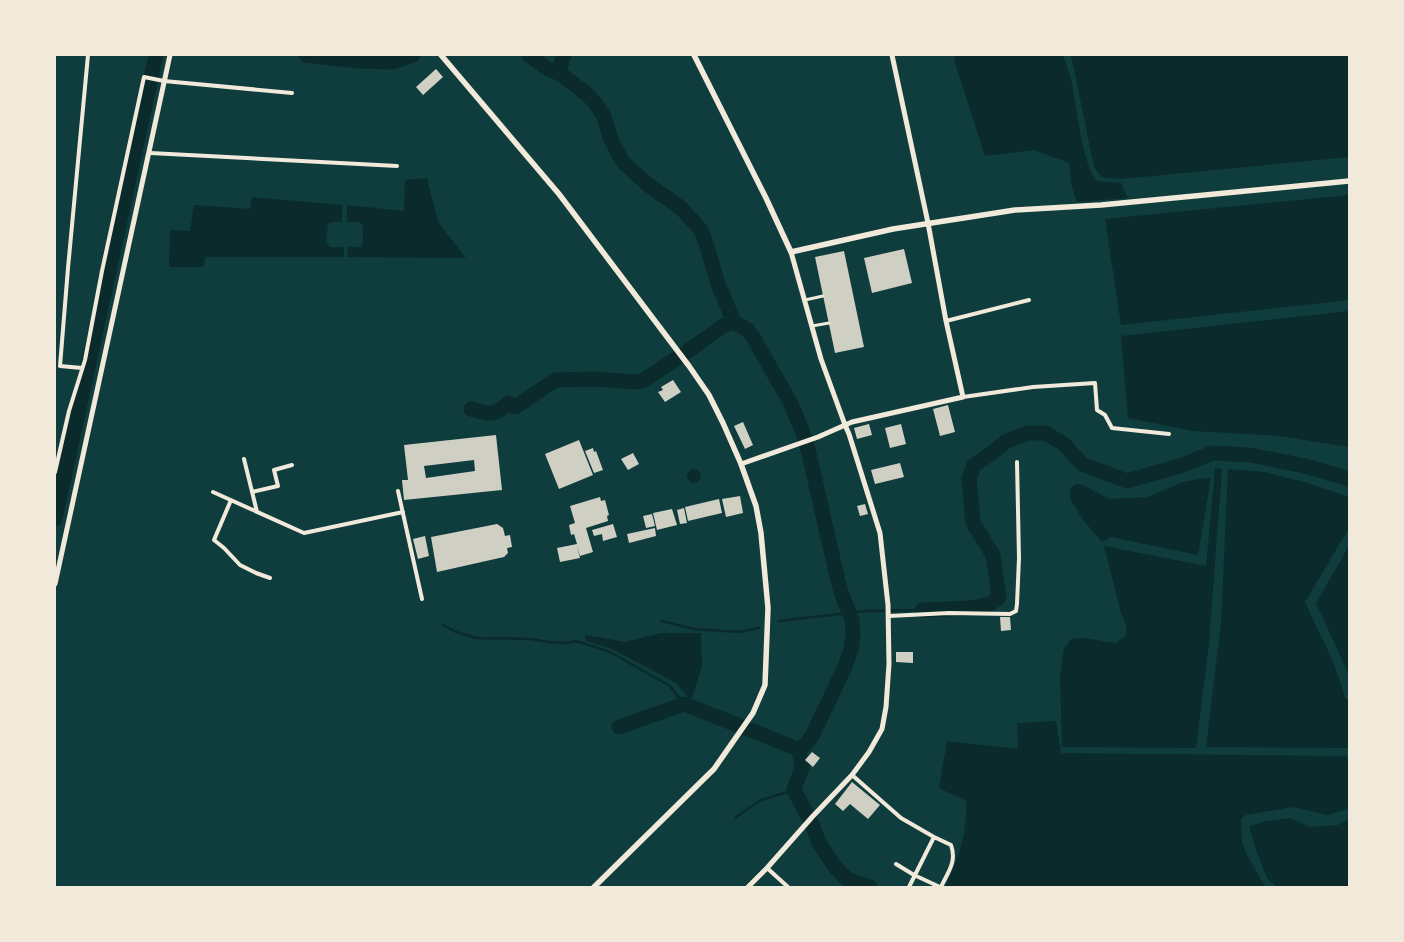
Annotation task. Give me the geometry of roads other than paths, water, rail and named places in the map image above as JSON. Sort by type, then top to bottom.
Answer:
[{"type":"main road","points":[[440,55],[558,194],[709,395],[741,464],[756,506],[761,533],[768,608],[765,685],[753,713],[714,769],[704,780],[594,887]]},
{"type":"main road","points":[[694,55],[791,252],[893,229],[1015,210],[1101,205],[1349,181]]},
{"type":"street","points":[[82,368],[60,366],[88,55]]},
{"type":"street","points":[[55,584],[150,153],[163,80],[170,55]]},
{"type":"street","points":[[892,55],[963,397]]},
{"type":"street","points":[[55,472],[69,411],[85,360],[102,271],[144,77],[292,92]]},
{"type":"street","points":[[150,153],[397,166]]},
{"type":"street","points":[[748,887],[852,775],[869,752],[882,729],[886,707],[889,615],[880,533],[849,434],[821,358],[791,252]]},
{"type":"street","points":[[805,300],[823,296]]},
{"type":"street","points":[[946,321],[1029,300]]},
{"type":"street","points":[[812,326],[829,323]]},
{"type":"street","points":[[741,464],[818,437],[864,418],[963,397],[1032,387],[1095,383],[1097,410],[1109,419],[1112,428],[1169,434]]},
{"type":"street","points":[[244,459],[257,512]]},
{"type":"street","points":[[889,615],[939,613],[1010,614],[1016,611],[1019,558],[1017,462]]},
{"type":"street","points":[[252,492],[278,486],[274,470],[292,465]]},
{"type":"street","points":[[398,491],[422,599]]},
{"type":"street","points":[[213,492],[304,533],[404,512]]},
{"type":"street","points":[[231,500],[214,540],[240,565],[270,578]]},
{"type":"street","points":[[852,775],[902,818],[950,845],[954,852],[953,864],[940,887],[896,864]]},
{"type":"street","points":[[909,887],[934,837]]},
{"type":"street","points":[[767,868],[788,887]]},
{"type":"water","points":[[954,55],[1063,55],[1071,81],[1081,137],[1091,172],[1096,181],[1121,183],[1128,198],[1077,202],[1072,187],[1069,163],[1034,150],[985,156]]},
{"type":"water","points":[[1071,55],[1349,55],[1349,157],[1121,179],[1101,177],[1094,167]]},
{"type":"water","points":[[427,178],[438,222],[466,258],[347,257],[348,247],[360,247],[363,243],[363,226],[359,222],[347,222],[347,205],[404,211],[405,180]]},
{"type":"water","points":[[1349,195],[1349,300],[1121,325],[1105,219]]},
{"type":"water","points":[[252,197],[342,205],[342,222],[331,222],[328,224],[326,242],[330,247],[344,247],[344,257],[206,257],[203,267],[169,267],[170,230],[190,231],[194,205],[250,209]]},
{"type":"water","points":[[1349,311],[1349,447],[1279,436],[1193,431],[1128,418],[1121,336]]},
{"type":"water","points":[[1215,468],[1222,469],[1209,643],[1196,748],[1062,747],[1060,677],[1064,649],[1071,639],[1084,638],[1116,643],[1126,635],[1126,625],[1121,613],[1104,546],[1206,566]]},
{"type":"water","points":[[691,469],[697,469],[701,476],[697,483],[691,483],[687,479],[687,473]]},
{"type":"water","points":[[1228,469],[1264,472],[1308,483],[1349,497],[1349,528],[1305,602],[1333,661],[1345,698],[1349,701],[1349,748],[1206,747],[1221,623]]},
{"type":"water","points":[[1211,478],[1198,555],[1111,537],[1102,542],[1084,521],[1071,501],[1070,488],[1076,484],[1081,484],[1109,499],[1147,497],[1183,482]]},
{"type":"water","points":[[1349,546],[1349,675],[1316,603]]},
{"type":"water","points":[[661,633],[701,633],[702,666],[691,701],[676,683],[612,649],[586,641],[585,635],[625,642]]},
{"type":"water","points":[[1056,721],[1061,753],[1346,756],[1349,763],[1349,807],[1327,815],[1293,807],[1246,815],[1241,819],[1242,843],[1265,887],[945,887],[961,846],[966,812],[966,801],[939,788],[947,741],[1018,749],[1017,723]]},
{"type":"water","points":[[1290,818],[1310,827],[1338,825],[1349,819],[1349,887],[1277,887],[1267,878],[1249,826],[1266,821]]},
{"type":"waterway","points":[[55,519],[156,55]]},
{"type":"waterway","points":[[306,55],[358,61],[393,62],[413,55]]},
{"type":"waterway","points":[[529,55],[545,67],[562,75],[588,95],[604,117],[611,140],[623,162],[647,184],[681,208],[701,230],[718,284],[734,322]]},
{"type":"waterway","points":[[558,73],[564,55]]},
{"type":"waterway","points":[[471,409],[491,413],[499,411],[508,403],[515,407],[555,380],[595,379],[635,382],[644,380],[723,326],[734,322],[748,330],[790,402],[802,430],[838,581],[852,620],[851,650],[844,669],[812,736],[799,750]]},
{"type":"waterway","points":[[922,610],[970,608],[990,604],[999,597],[993,555],[973,523],[969,479],[974,465],[1005,442],[1027,433],[1045,433],[1064,444],[1082,464],[1127,481],[1180,466],[1212,453],[1250,455],[1305,466],[1349,479]]},
{"type":"waterway","points":[[778,621],[866,611],[922,610]]},
{"type":"waterway","points":[[661,621],[694,629],[739,632],[759,628]]},
{"type":"waterway","points":[[443,625],[456,632],[476,638],[531,639],[568,643],[575,641],[586,644],[610,652],[670,686],[684,704]]},
{"type":"waterway","points":[[619,727],[684,704],[799,750],[802,767],[794,790],[812,824],[819,843],[835,867],[847,879],[870,887]]},
{"type":"waterway","points":[[736,817],[761,800],[794,790]]}]
